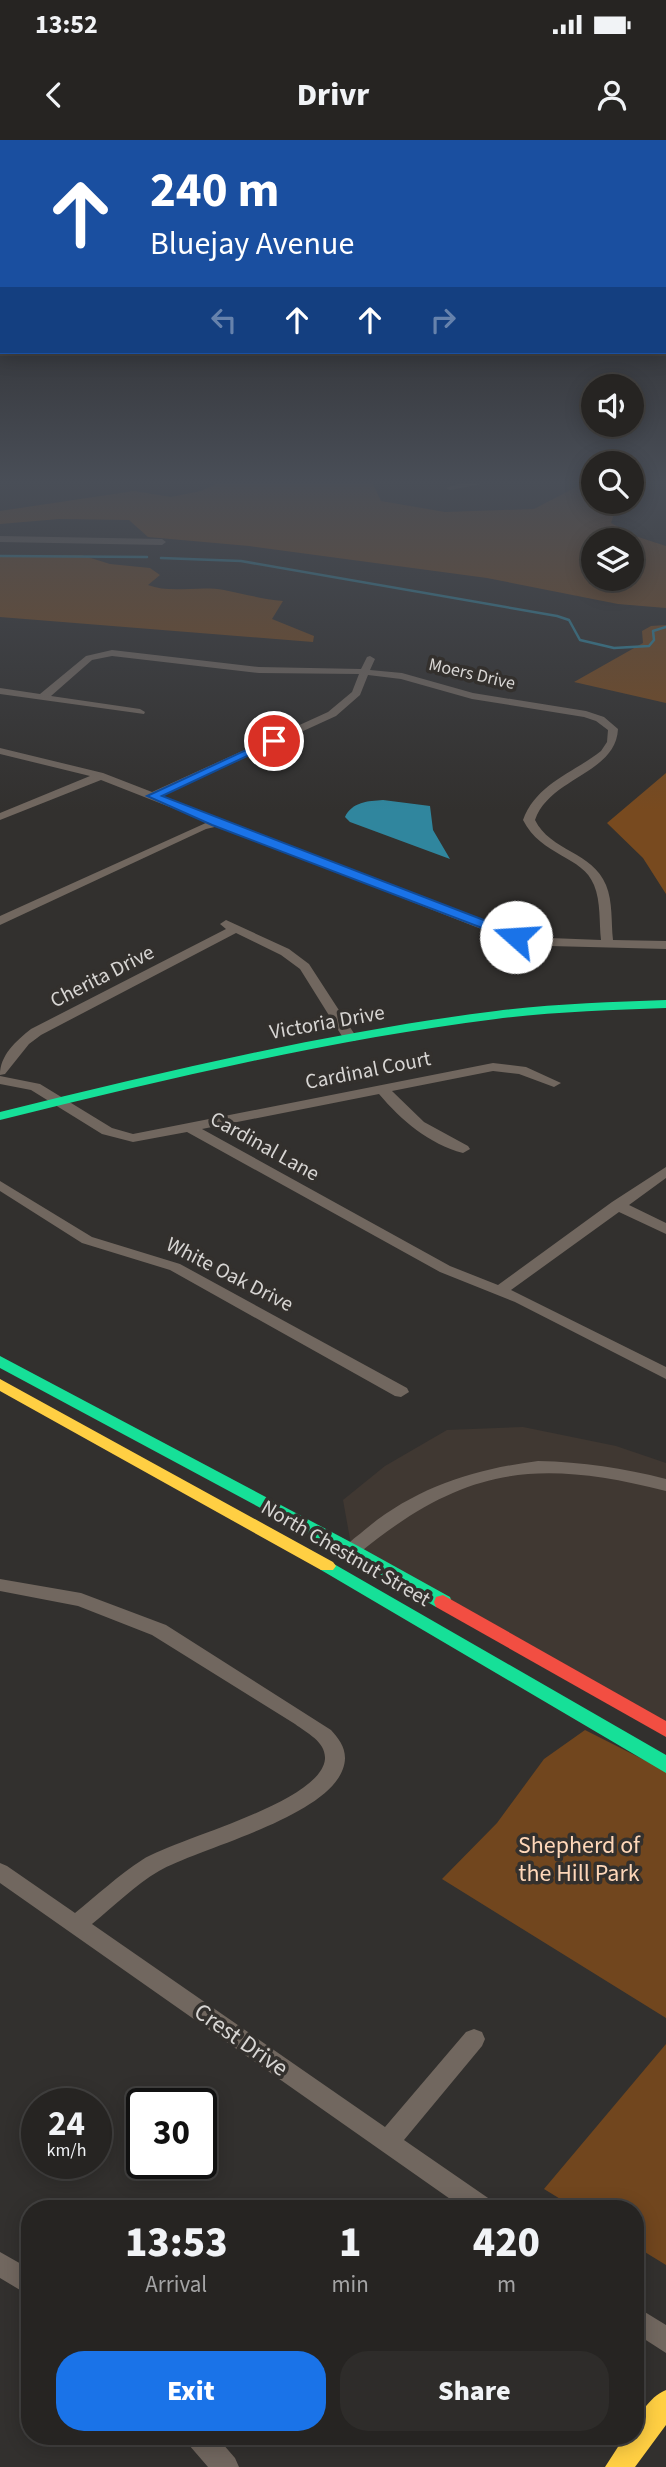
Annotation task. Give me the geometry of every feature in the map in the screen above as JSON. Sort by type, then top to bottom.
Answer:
[{"type":"main road","name":"Victoria Drive","points":[[0,1116],[222,1062],[351,1038],[498,1014],[620,1003],[666,1004]]},
{"type":"main road","name":"North Chestnut Street","points":[[0,1361],[352,1550],[666,1730]]},
{"type":"main road","name":"North Chestnut Street","points":[[0,1384],[287,1542],[666,1765]]},
{"type":"main road","points":[[644,2432],[666,2403]]},
{"type":"main road","points":[[618,2467],[634,2445]]},
{"type":"street","name":"Moers Drive","points":[[44,696],[89,658],[105,654],[259,670],[364,671],[402,676],[472,695],[579,712],[600,719],[612,727],[614,739],[606,752],[539,797],[531,808],[529,820],[544,842],[582,864],[599,881],[607,943]]},
{"type":"street","points":[[152,796],[332,714],[356,693],[370,659]]},
{"type":"street","points":[[0,691],[140,712]]},
{"type":"street","points":[[0,751],[100,776],[503,933],[550,942],[666,945]]},
{"type":"street","points":[[0,817],[100,776]]},
{"type":"street","points":[[0,920],[203,826],[216,823]]},
{"type":"street","name":"Cherita Drive","points":[[0,1071],[24,1041],[36,1032],[230,927],[285,952],[305,967],[351,1038]]},
{"type":"street","name":"Cardinal Court","points":[[189,1127],[500,1067],[521,1070],[554,1083]]},
{"type":"street","name":"Cardinal Lane","points":[[0,1080],[35,1087],[120,1136],[140,1137],[189,1127],[445,1269],[501,1290],[666,1374]]},
{"type":"street","points":[[383,1088],[417,1125],[436,1138],[463,1149]]},
{"type":"street","points":[[501,1290],[666,1171]]},
{"type":"street","name":"White Oak Drive","points":[[0,1185],[87,1240],[175,1267],[401,1392]]},
{"type":"street","points":[[617,1205],[666,1229]]},
{"type":"street","points":[[352,1550],[381,1524],[409,1506],[472,1477],[521,1468],[555,1466],[597,1469],[666,1485]]},
{"type":"street","points":[[0,1584],[82,1600],[159,1630],[324,1735],[333,1747],[335,1760],[327,1778],[297,1804],[150,1865],[75,1925]]},
{"type":"street","name":"Crest Drive","points":[[0,1872],[471,2200]]},
{"type":"street","points":[[388,2141],[474,2039]]},
{"type":"street","points":[[0,2264],[21,2278]]},
{"type":"street","points":[[644,2324],[666,2340]]},
{"type":"street","points":[[206,2445],[226,2467]]},
{"type":"shaded area","points":[[0,593],[236,593],[283,601],[272,619],[314,636],[313,642],[0,617]]},
{"type":"shaded area","points":[[561,593],[666,593],[666,608],[618,604]]},
{"type":"shaded area","points":[[666,625],[666,703],[574,682],[643,643],[642,631],[651,626]]},
{"type":"shaded area","points":[[666,773],[666,894],[643,858],[607,823]]},
{"type":"shaded area","points":[[523,1427],[616,1446],[666,1463],[666,1730],[352,1550],[343,1500],[385,1466],[447,1430]]},
{"type":"green space","name":"Shepherd of the Hill Park","points":[[585,1730],[666,1771],[666,2018],[442,1879],[497,1823],[544,1759]]},
{"type":"green space","points":[[666,2044],[666,2265],[644,2252],[644,2200],[562,2200],[544,2189]]},
{"type":"water","points":[[383,800],[430,806],[433,830],[450,859],[350,822],[345,817],[356,805]]},
{"type":"waterway","points":[[423,593],[557,616],[569,620],[580,640],[614,648],[649,646],[654,640],[653,631],[666,627]]},
{"type":"traffic: fast","points":[[0,1116],[163,1076],[415,1026],[583,1007],[666,1004]]},
{"type":"traffic: fast","points":[[0,1361],[352,1550],[443,1602]]},
{"type":"traffic: fast","points":[[327,1566],[666,1765]]},
{"type":"traffic: slow","points":[[0,1384],[327,1566]]},
{"type":"traffic: slow","points":[[644,2432],[666,2403]]},
{"type":"traffic: slow","points":[[618,2467],[634,2445]]},
{"type":"traffic: jam","points":[[443,1602],[666,1730]]},
{"type":"route","points":[[274,741],[152,796],[516,937]]}]
